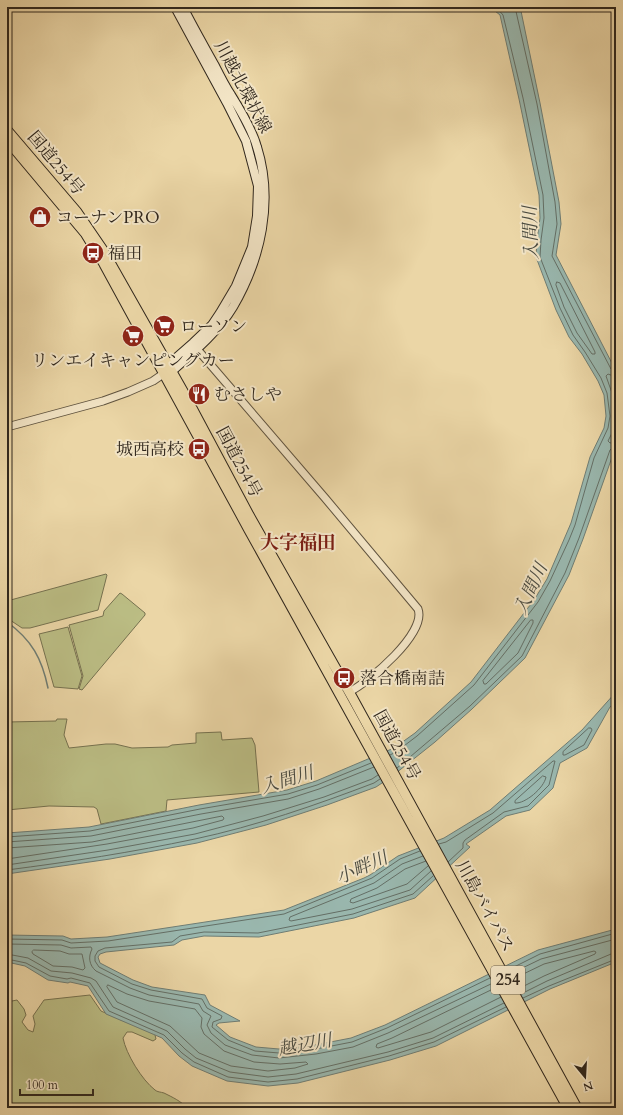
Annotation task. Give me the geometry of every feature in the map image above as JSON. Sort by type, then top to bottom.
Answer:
[{"type":"highway","name":"国道254号","points":[[7,130],[77,212],[103,250],[417,824]]},
{"type":"highway","name":"国道254号","points":[[7,140],[85,233],[168,369]]},
{"type":"highway","name":"川島バイパス","points":[[417,824],[545,1057],[577,1108]]},
{"type":"highway","name":"川島バイパス","points":[[545,1057],[568,1108]]},
{"type":"main road","name":"川越北環状線","points":[[168,369],[212,325],[236,286],[252,247],[258,216],[258,186],[246,141],[175,7]]},
{"type":"main road","name":"川越北環状線","points":[[168,369],[197,349],[215,330],[232,307],[247,278],[256,255],[263,226],[265,194],[262,164],[257,146],[249,128],[183,7]]},
{"type":"street","points":[[197,349],[325,498],[420,613],[418,623],[407,641],[381,668],[356,688],[348,697]]},
{"type":"street","points":[[7,427],[103,401],[128,392],[153,381],[168,369]]},
{"type":"green space","points":[[106,574],[98,610],[30,628],[22,628],[7,618],[7,601]]},
{"type":"green space","points":[[120,593],[145,613],[145,615],[82,690],[79,689],[83,676],[69,625],[103,616],[104,611]]},
{"type":"green space","points":[[68,627],[82,676],[78,689],[54,687],[39,634]]},
{"type":"green space","points":[[57,719],[67,719],[64,735],[69,748],[106,744],[115,744],[132,748],[168,747],[172,745],[196,743],[196,733],[221,732],[222,740],[252,738],[255,745],[259,792],[167,800],[166,811],[101,824],[97,809],[94,807],[49,806],[7,810],[7,722],[56,721]]},
{"type":"green space","points":[[90,995],[101,1011],[121,1020],[154,1031],[156,1039],[153,1041],[132,1032],[127,1032],[123,1038],[127,1051],[140,1073],[150,1086],[156,1091],[176,1099],[187,1108],[7,1108],[7,1002],[17,1000],[24,1009],[26,1015],[22,1022],[28,1030],[33,1032],[35,1024],[33,1016],[44,1000]]},
{"type":"water","points":[[490,7],[518,7],[521,11],[559,202],[561,224],[556,255],[616,371],[616,446],[569,575],[525,658],[435,742],[376,787],[266,825],[197,843],[110,859],[7,874],[7,833],[89,827],[199,805],[287,790],[316,781],[394,748],[415,733],[471,682],[534,600],[547,579],[571,523],[590,457],[604,428],[606,416],[604,395],[598,381],[582,354],[569,337],[556,310],[536,257],[540,218],[539,195],[500,15]]},
{"type":"water","points":[[616,692],[616,702],[610,707],[587,748],[560,763],[553,788],[530,810],[506,816],[466,844],[470,847],[415,898],[354,918],[259,937],[204,936],[182,940],[174,945],[106,952],[100,954],[98,957],[100,963],[133,980],[152,987],[205,995],[210,1005],[240,1021],[219,1023],[216,1025],[230,1037],[256,1047],[279,1049],[315,1045],[351,1038],[385,1025],[538,950],[616,929],[616,962],[550,989],[436,1046],[390,1060],[298,1083],[268,1086],[227,1081],[192,1066],[179,1056],[162,1038],[106,1014],[88,986],[70,982],[48,980],[25,966],[7,962],[7,935],[63,936],[71,939],[107,937],[284,910],[364,878],[398,856],[444,838],[490,810],[582,730]]},
{"type":"waterway","points":[[7,622],[23,636],[35,651],[43,668],[48,688]]},
{"type":"place","name":"コーナンPRO","points":[[40,217]]},
{"type":"place","name":"福田","points":[[93,253]]},
{"type":"place","name":"ローソン","points":[[164,326]]},
{"type":"place","name":"リンエイキャンピングカー","points":[[133,336]]},
{"type":"place","name":"むさしや","points":[[199,394]]},
{"type":"place","name":"城西高校","points":[[199,449]]},
{"type":"place","name":"落合橋南詰","points":[[344,678]]},
{"type":"district","name":"大字福田","points":[[298,543]]},
{"type":"water label","name":"入間川","points":[[531,233]]},
{"type":"water label","name":"入間川","points":[[531,589]]},
{"type":"water label","name":"入間川","points":[[287,780]]},
{"type":"water label","name":"小畔川","points":[[362,868]]},
{"type":"water label","name":"越辺川","points":[[305,1045]]}]
